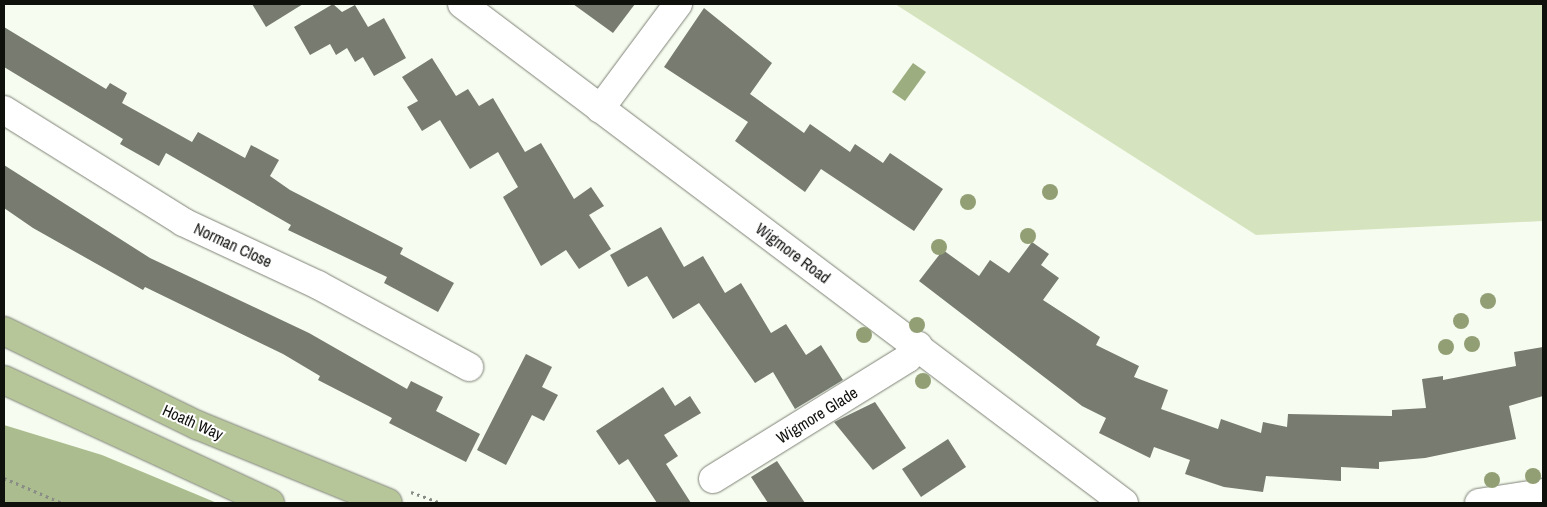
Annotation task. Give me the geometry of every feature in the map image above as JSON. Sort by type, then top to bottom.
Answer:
[{"type":"main road","name":"Hoath Way","points":[[4,331],[197,425],[388,503]]},
{"type":"main road","points":[[4,380],[270,503]]},
{"type":"street","name":"Wigmore Road","points":[[462,4],[1124,503]]},
{"type":"street","points":[[600,109],[678,4]]},
{"type":"street","name":"Norman Close","points":[[4,110],[182,222],[318,285],[469,367]]},
{"type":"street","name":"Wigmore Glade","points":[[713,479],[908,358],[918,346]]},
{"type":"street","points":[[1478,503],[1543,493]]},
{"type":"path","points":[[4,478],[62,503]]},
{"type":"shaded area","points":[[895,4],[1543,4],[1543,221],[1256,235]]},
{"type":"shaded area","points":[[913,63],[926,72],[905,101],[892,92]]},
{"type":"shaded area","points":[[4,425],[102,455],[217,503],[4,503]]},
{"type":"building","points":[[252,4],[303,4],[266,27]]},
{"type":"building","points":[[333,4],[342,12],[355,5],[368,27],[384,18],[406,58],[374,76],[363,57],[355,62],[347,48],[336,55],[330,44],[310,55],[294,27]]},
{"type":"building","points":[[573,4],[635,4],[613,33]]},
{"type":"building","points":[[704,8],[772,63],[750,94],[804,133],[810,124],[850,152],[855,144],[883,163],[890,153],[943,189],[914,231],[821,169],[805,192],[735,141],[748,122],[664,67]]},
{"type":"building","points":[[4,27],[106,89],[110,83],[127,93],[122,103],[192,142],[198,132],[245,158],[251,145],[279,160],[270,176],[290,190],[403,248],[400,254],[454,283],[438,312],[384,283],[387,277],[288,230],[291,225],[166,153],[159,166],[120,144],[123,139],[4,67]]},
{"type":"building","points":[[432,58],[456,96],[468,89],[479,106],[493,98],[525,152],[541,143],[574,199],[591,187],[604,206],[589,215],[611,249],[579,269],[566,250],[541,266],[503,197],[518,187],[498,152],[470,169],[440,120],[422,131],[407,107],[418,101],[402,77]]},
{"type":"building","points":[[4,165],[150,258],[309,333],[407,389],[411,381],[443,397],[436,411],[480,434],[466,462],[389,423],[392,418],[318,380],[320,376],[283,354],[145,287],[143,290],[33,228],[4,208]]},
{"type":"building","points":[[661,227],[684,267],[703,256],[725,293],[741,283],[771,333],[786,324],[806,355],[821,345],[843,380],[795,409],[773,372],[755,383],[699,303],[673,319],[647,276],[628,287],[610,255]]},
{"type":"building","points":[[1032,242],[1049,254],[1041,265],[1059,278],[1043,300],[1100,337],[1096,345],[1139,366],[1134,377],[1168,390],[1161,409],[1218,429],[1221,419],[1261,433],[1263,422],[1287,427],[1288,414],[1392,416],[1392,410],[1426,408],[1422,379],[1443,376],[1443,380],[1516,366],[1514,352],[1543,347],[1543,396],[1509,406],[1516,439],[1425,458],[1379,462],[1379,469],[1341,467],[1341,481],[1266,476],[1263,492],[1224,487],[1185,474],[1190,460],[1154,447],[1150,458],[1099,433],[1106,418],[1082,406],[919,281],[943,250],[979,276],[990,260],[1009,273]]},
{"type":"building","points":[[526,354],[552,367],[542,387],[558,395],[544,421],[532,415],[506,465],[477,450]]},
{"type":"building","points":[[663,387],[675,406],[690,396],[701,413],[664,435],[678,456],[666,464],[691,503],[657,503],[628,459],[619,465],[596,431]]},
{"type":"building","points":[[875,402],[906,448],[873,470],[834,422]]},
{"type":"building","points":[[948,439],[966,467],[921,497],[902,469]]},
{"type":"building","points":[[777,461],[805,503],[768,503],[751,477]]}]
